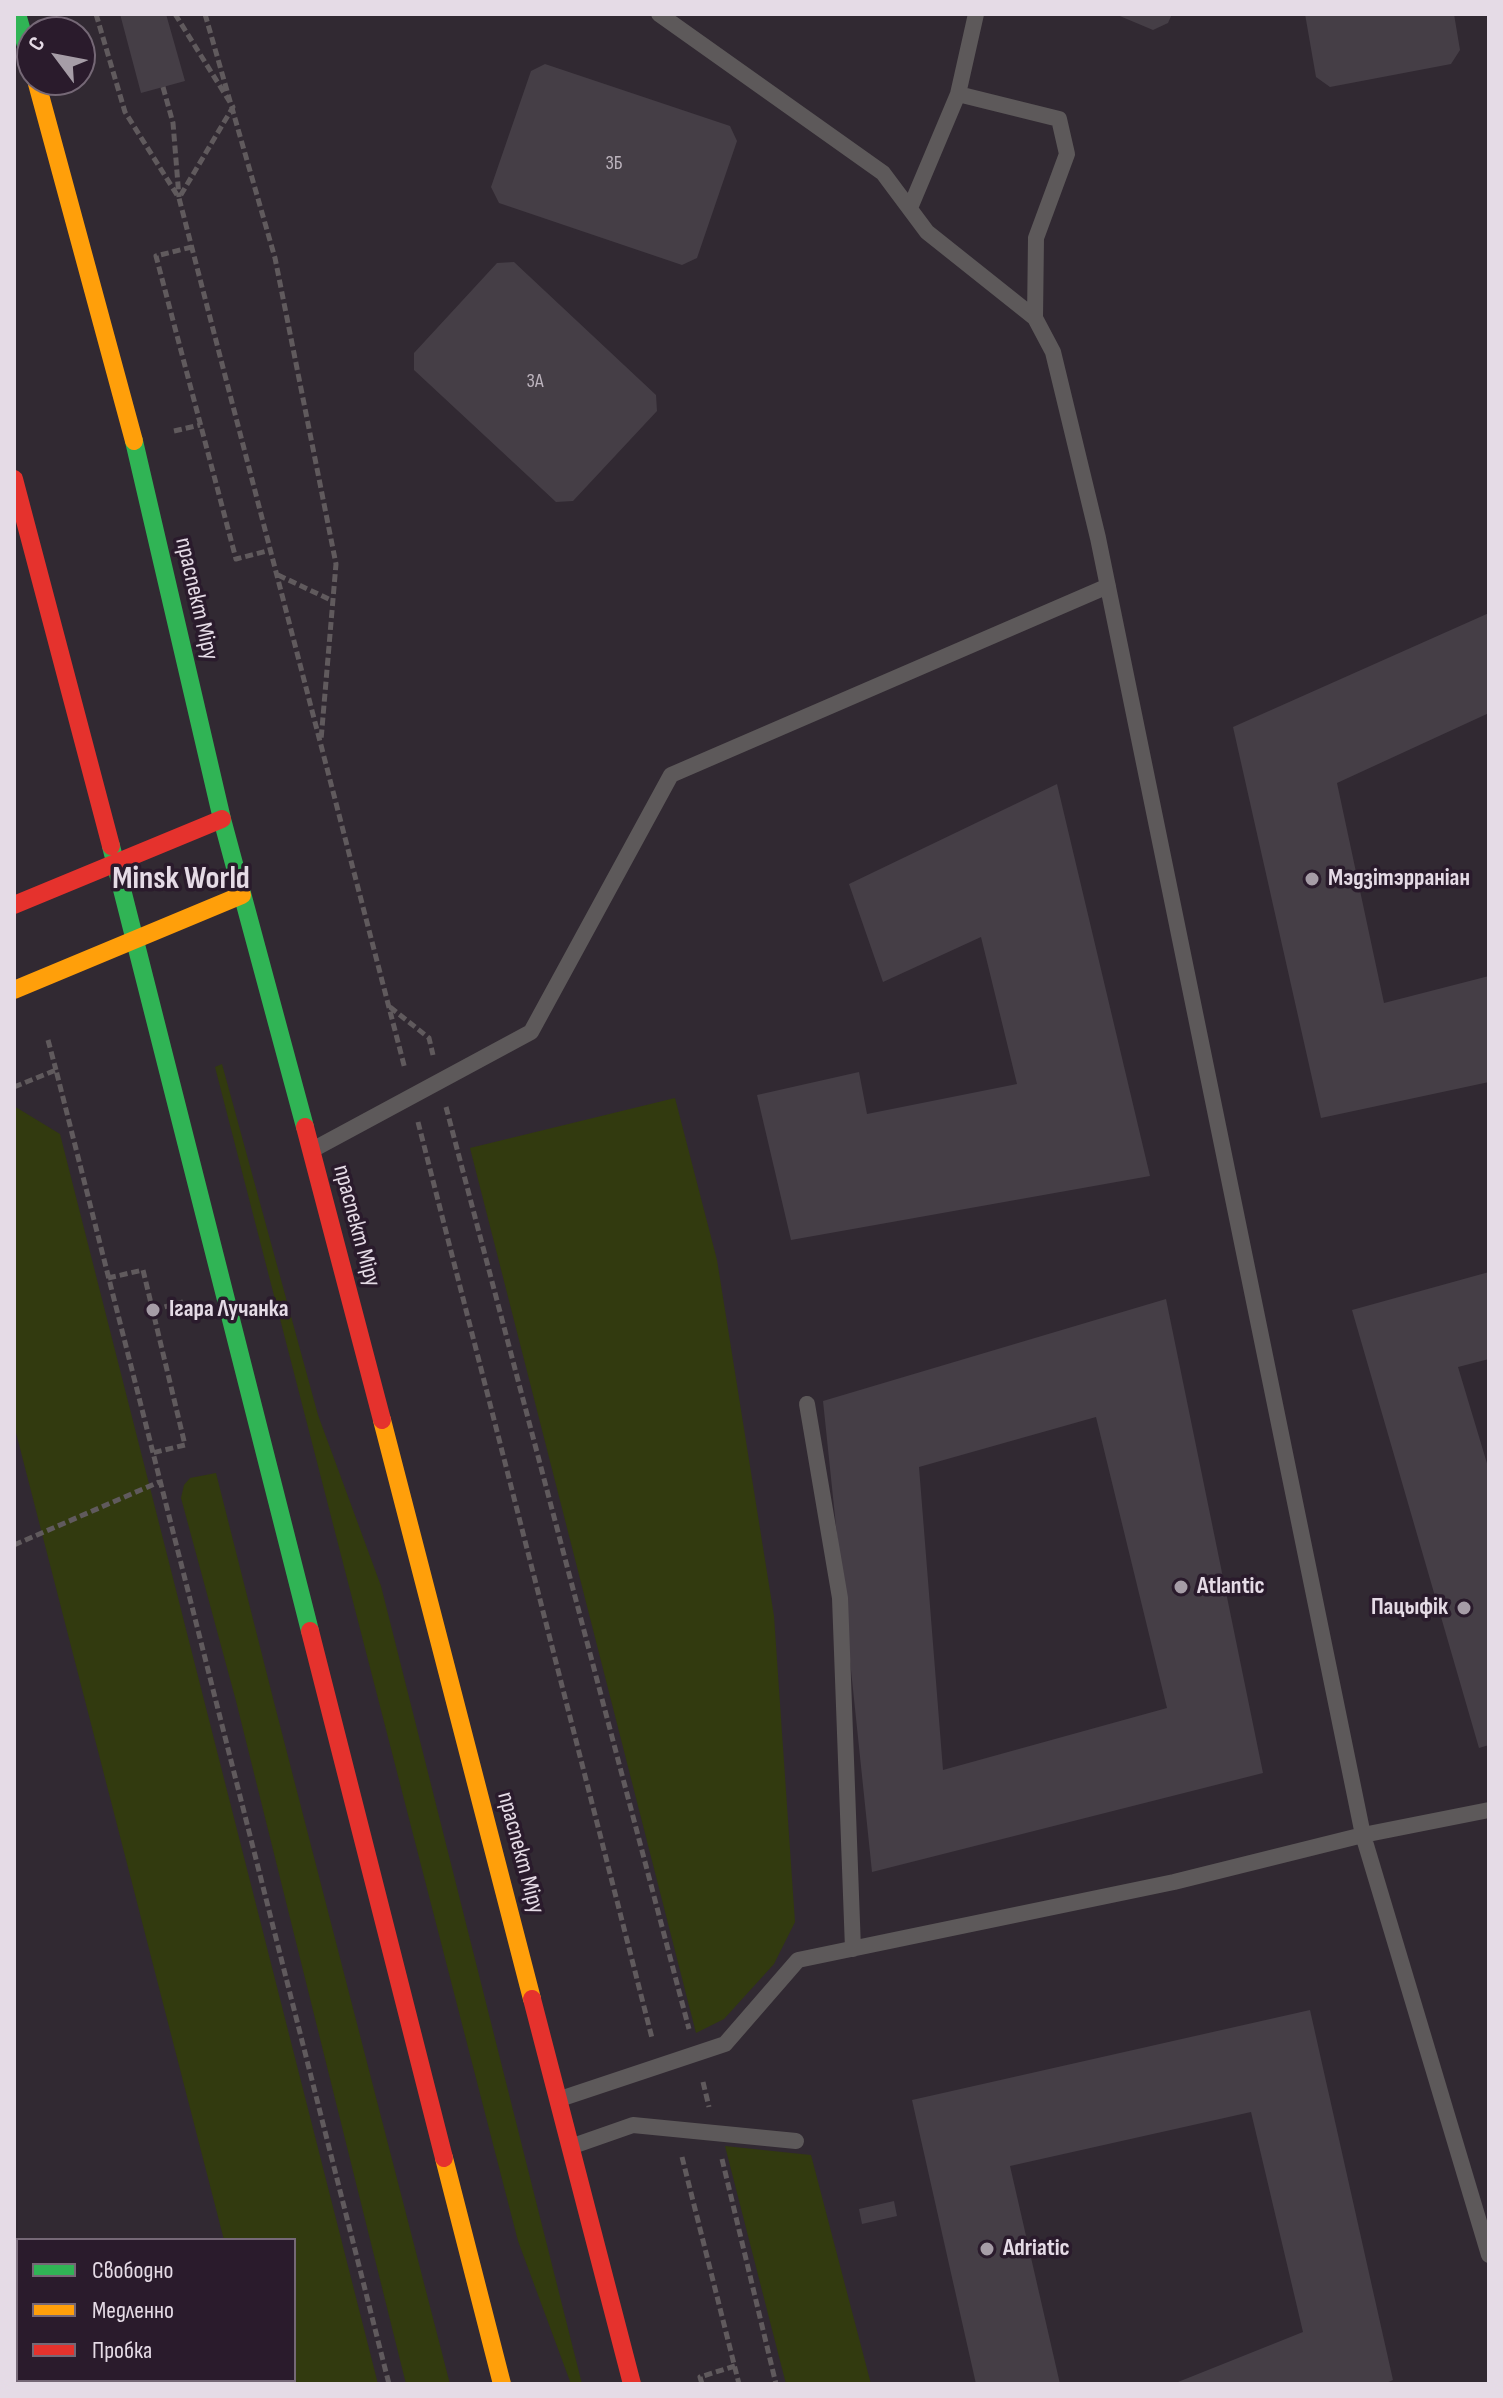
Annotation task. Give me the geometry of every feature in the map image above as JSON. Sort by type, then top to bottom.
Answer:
[{"type":"main road","name":"праспект Міру","points":[[40,96],[134,442],[222,819],[312,1150],[632,2384]]},
{"type":"main road","points":[[14,479],[169,1066],[230,1321],[502,2384]]},
{"type":"main road","points":[[14,905],[222,819]]},
{"type":"main road","points":[[14,990],[242,895]]},
{"type":"lane","points":[[659,14],[883,173],[927,232],[1035,318],[1053,352],[1108,586],[1363,1835],[1489,2255]]},
{"type":"lane","points":[[910,208],[958,94],[976,14]]},
{"type":"lane","points":[[958,94],[1059,119],[1067,154],[1036,238],[1035,318]]},
{"type":"lane","points":[[312,1150],[531,1032],[671,775],[1108,586]]},
{"type":"lane","points":[[807,1404],[840,1598],[853,1949]]},
{"type":"lane","points":[[559,2099],[725,2044],[798,1960],[1174,1882],[1363,1835],[1489,1810]]},
{"type":"lane","points":[[571,2146],[633,2125],[796,2141]]},
{"type":"path","points":[[96,14],[125,112],[179,198]]},
{"type":"path","points":[[175,14],[233,107]]},
{"type":"path","points":[[205,14],[275,258],[336,564],[321,745]]},
{"type":"path","points":[[163,87],[173,123],[179,198],[659,2066]]},
{"type":"path","points":[[179,198],[233,107]]},
{"type":"path","points":[[192,247],[156,256],[236,559],[271,550]]},
{"type":"path","points":[[277,574],[333,601]]},
{"type":"path","points":[[388,1006],[429,1038],[696,2054],[776,2384]]},
{"type":"path","points":[[48,1040],[389,2384]]},
{"type":"path","points":[[14,1087],[56,1070]]},
{"type":"path","points":[[108,1278],[143,1270],[185,1445],[152,1453]]},
{"type":"path","points":[[14,1545],[159,1482]]},
{"type":"path","points":[[675,2129],[739,2384]]},
{"type":"path","points":[[702,2384],[700,2377],[735,2366]]},
{"type":"green space","points":[[222,1064],[318,1415],[381,1586],[582,2384],[571,2384],[518,2241],[215,1067]]},
{"type":"green space","points":[[675,1098],[717,1260],[774,1616],[795,1922],[774,1964],[724,2019],[696,2033],[470,1148]]},
{"type":"green space","points":[[14,1106],[60,1134],[378,2384],[261,2384],[296,2382],[296,2238],[223,2238],[14,1425]]},
{"type":"green space","points":[[216,1473],[450,2384],[406,2384],[236,1701],[181,1498],[184,1485],[190,1478]]},
{"type":"green space","points":[[725,2146],[811,2155],[871,2384],[786,2384]]},
{"type":"building","points":[[120,14],[166,14],[185,81],[141,93]]},
{"type":"building","points":[[1115,14],[1172,14],[1168,23],[1153,30]]},
{"type":"building","points":[[1305,14],[1454,14],[1460,50],[1451,64],[1330,87],[1316,77]]},
{"type":"building","points":[[545,64],[730,126],[737,141],[697,258],[682,265],[499,203],[491,187],[531,71]]},
{"type":"building","points":[[514,262],[656,395],[657,411],[573,501],[556,502],[414,370],[414,353],[497,263]]},
{"type":"building","name":"Мэдзітэрраніан","points":[[1489,613],[1489,713],[1337,783],[1384,1003],[1489,976],[1489,1082],[1321,1118],[1233,727]]},
{"type":"building","points":[[1057,784],[1150,1176],[791,1240],[757,1095],[859,1072],[867,1114],[1017,1084],[981,937],[883,982],[849,884]]},
{"type":"building","name":"Пацыфік","points":[[1489,1272],[1489,1359],[1458,1367],[1489,1470],[1489,1745],[1479,1748],[1352,1310]]},
{"type":"building","name":"Atlantic","points":[[1166,1299],[1263,1773],[872,1872],[823,1401]],"holes":[[[1096,1417],[1167,1708],[943,1770],[919,1467]]]},
{"type":"building","name":"Adriatic","points":[[1310,2010],[1393,2380],[1384,2384],[1173,2384],[1303,2332],[1251,2112],[1010,2166],[1060,2384],[976,2384],[912,2100]]},
{"type":"building","points":[[894,2201],[897,2216],[862,2224],[859,2209]]},
{"type":"traffic: fast","points":[[134,441],[222,819],[305,1127]]},
{"type":"traffic: fast","points":[[111,846],[310,1631]]},
{"type":"traffic: slow","points":[[40,96],[134,441]]},
{"type":"traffic: slow","points":[[14,990],[242,895]]},
{"type":"traffic: slow","points":[[382,1420],[532,1999]]},
{"type":"traffic: slow","points":[[444,2158],[502,2384]]},
{"type":"traffic: jam","points":[[14,479],[111,846]]},
{"type":"traffic: jam","points":[[14,905],[222,819]]},
{"type":"traffic: jam","points":[[305,1127],[382,1420]]},
{"type":"traffic: jam","points":[[310,1631],[444,2158]]},
{"type":"traffic: jam","points":[[532,1999],[632,2384]]},
{"type":"place","name":"Мэдзітэрраніан","points":[[1312,879]]},
{"type":"place","name":"Ігара Лучанка","points":[[153,1310]]},
{"type":"place","name":"Atlantic","points":[[1181,1587]]},
{"type":"place","name":"Пацыфік","points":[[1464,1608]]},
{"type":"place","name":"Adriatic","points":[[987,2249]]},
{"type":"district","name":"Minsk World","points":[[181,880]]}]
